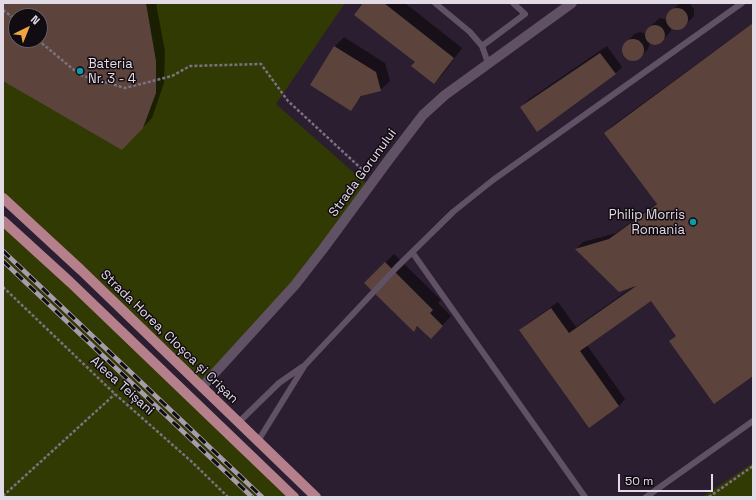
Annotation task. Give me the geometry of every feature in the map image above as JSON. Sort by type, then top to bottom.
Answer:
[{"type":"main road","name":"Strada Horea, Cloșca și Crișan","points":[[3,198],[87,276],[316,497]]},
{"type":"main road","points":[[3,221],[70,282],[294,497]]},
{"type":"street","name":"Strada Gorunului","points":[[202,387],[294,285],[323,249],[423,115],[445,95],[572,3]]},
{"type":"lane","points":[[435,3],[470,32],[482,46],[488,63]]},
{"type":"lane","points":[[482,46],[525,14],[513,3]]},
{"type":"lane","points":[[258,442],[306,365],[412,252],[453,212],[493,180],[742,3]]},
{"type":"lane","points":[[412,252],[585,497]]},
{"type":"lane","points":[[238,423],[279,383],[306,365]]},
{"type":"lane","points":[[646,497],[753,421]]},
{"type":"path","points":[[48,48],[80,75],[125,88],[172,76],[190,66],[261,64],[288,101],[373,180]]},
{"type":"path","name":"Aleea Teișani","points":[[3,288],[115,394],[192,462],[228,497]]},
{"type":"path","points":[[3,496],[115,394]]},
{"type":"path","points":[[709,497],[753,466]]},
{"type":"green space","points":[[3,3],[345,3],[276,104],[369,186],[323,249],[202,387],[3,198]]},
{"type":"green space","points":[[3,221],[294,497],[3,497]]},
{"type":"green space","points":[[753,463],[753,497],[702,497]]},
{"type":"building","name":"Bateria Nr. 3 - 4","points":[[3,3],[146,3],[156,61],[156,93],[143,128],[122,150],[3,81]]},
{"type":"building","points":[[363,3],[384,3],[454,58],[434,84],[411,66],[415,62],[354,15]]},
{"type":"building","points":[[677,8],[685,11],[688,19],[685,27],[677,30],[669,27],[666,19],[669,11]]},
{"type":"building","name":"Philip Morris Romania","points":[[753,23],[753,376],[714,404],[669,341],[676,336],[651,301],[580,351],[619,406],[589,428],[519,330],[551,308],[569,333],[636,286],[619,292],[575,249],[609,239],[657,204],[604,133]]},
{"type":"building","points":[[651,25],[659,25],[665,31],[665,39],[659,45],[651,45],[645,39],[645,31]]},
{"type":"building","points":[[633,39],[641,42],[644,50],[641,58],[633,61],[625,58],[622,50],[625,42]]},
{"type":"building","points":[[334,46],[376,72],[381,91],[361,96],[351,111],[310,85]]},
{"type":"building","points":[[600,53],[616,74],[537,132],[520,107]]},
{"type":"building","points":[[385,262],[433,310],[430,313],[443,326],[431,339],[417,326],[414,332],[364,283]]},
{"type":"railway","points":[[3,251],[262,497]]},
{"type":"railway","points":[[3,261],[252,497]]},
{"type":"place","name":"Bateria Nr. 3 - 4","points":[[80,71]]},
{"type":"place","name":"Philip Morris Romania","points":[[693,222]]}]
